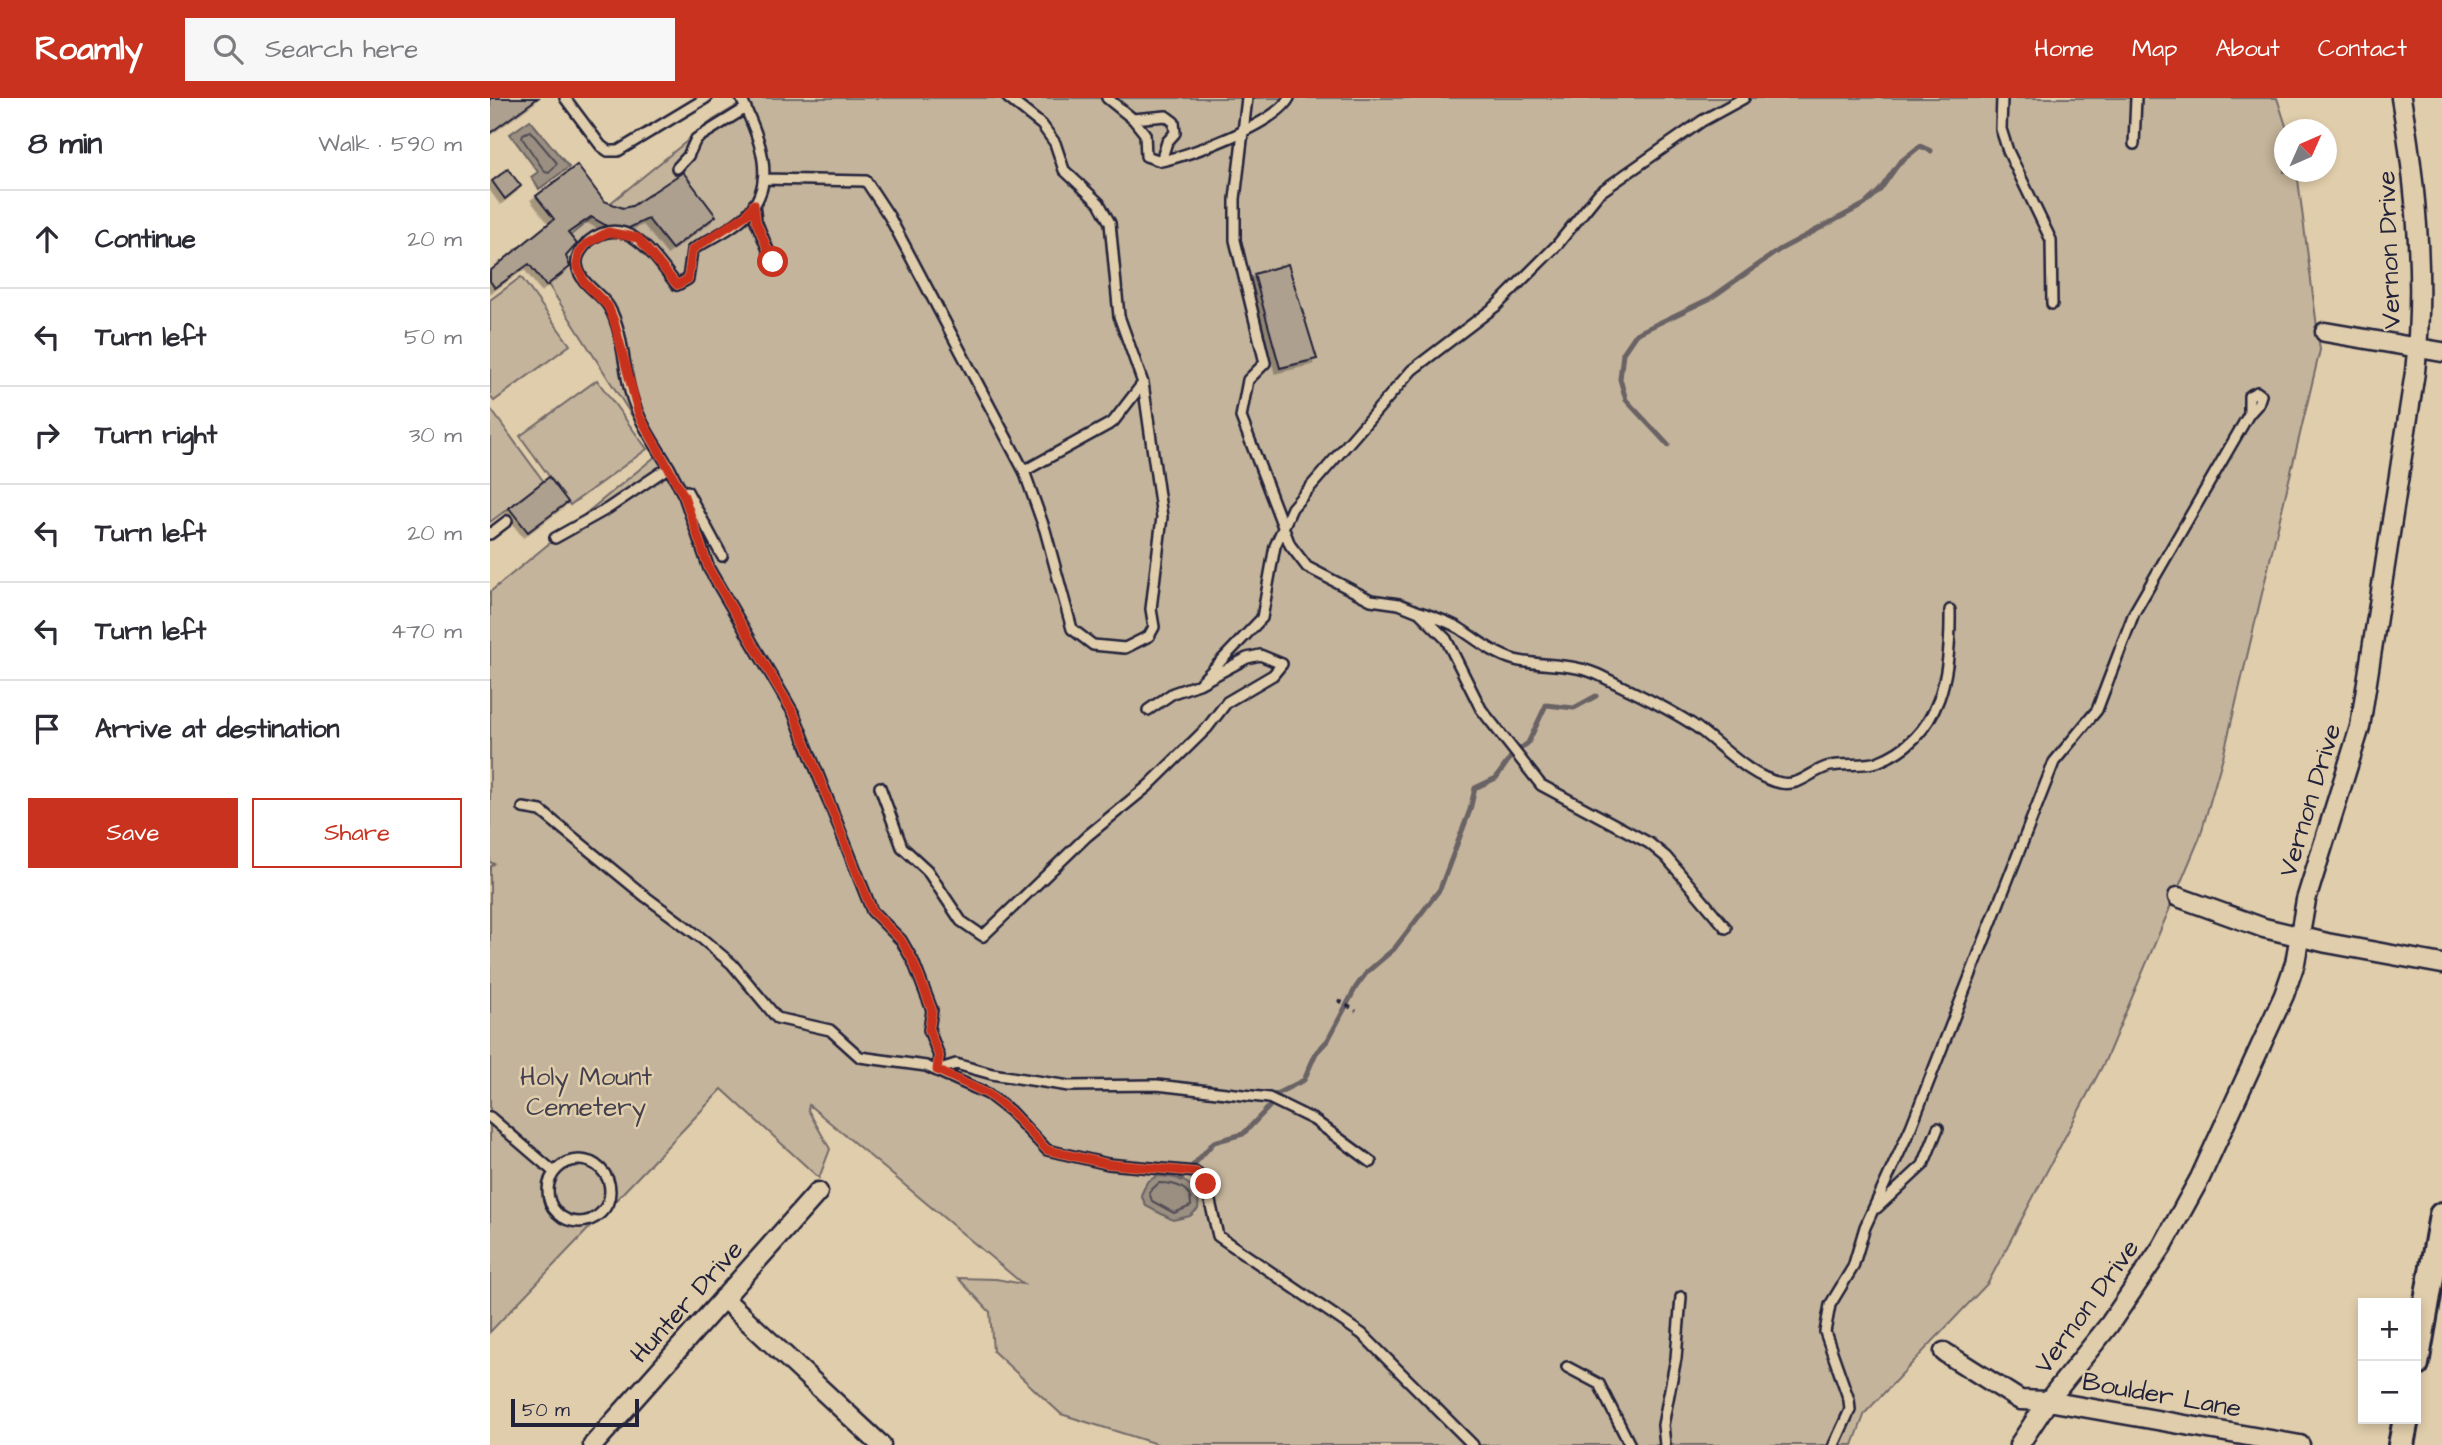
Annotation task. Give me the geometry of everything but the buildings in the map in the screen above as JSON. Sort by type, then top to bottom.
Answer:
[{"type":"street","name":"Vernon Drive","points":[[2019,1445],[2048,1401],[2109,1325],[2143,1276],[2200,1178],[2284,995],[2300,937],[2306,900],[2360,727],[2417,348],[2416,201],[2401,98]]},
{"type":"street","points":[[2325,331],[2442,352]]},
{"type":"street","points":[[2178,897],[2264,928],[2442,964]]},
{"type":"street","name":"Hunter Drive","points":[[593,1445],[818,1192]]},
{"type":"street","points":[[2417,1361],[2442,1215]]},
{"type":"street","points":[[723,1298],[881,1445]]},
{"type":"street","name":"Boulder Lane","points":[[1944,1352],[2020,1400],[2048,1401],[2268,1442],[2300,1445]]},
{"type":"street","points":[[2401,1445],[2405,1424]]},
{"type":"lane","points":[[565,98],[582,124],[608,150],[618,150],[637,141],[706,98]]},
{"type":"lane","points":[[741,98],[765,159],[763,179],[754,204],[746,215],[692,250],[688,279],[677,285],[638,238],[608,232],[586,244],[579,254],[577,265],[584,282],[608,306],[639,415],[684,496],[709,569],[794,714],[872,911],[901,940],[913,961],[932,1010],[929,1030],[939,1056],[937,1070]]},
{"type":"lane","points":[[763,179],[866,181],[889,216],[1024,471],[1045,530],[1072,629],[1093,645],[1125,648],[1149,636],[1154,627],[1151,609],[1162,517],[1143,383],[1119,316],[1110,223],[1099,203],[1064,170],[1055,143],[1042,125],[1008,98]]},
{"type":"lane","points":[[1107,98],[1133,119],[1146,134],[1146,156],[1161,161],[1185,156],[1271,118],[1284,107],[1289,98]]},
{"type":"lane","points":[[1247,98],[1235,199],[1235,240],[1265,363],[1248,380],[1241,417],[1290,545],[1307,567],[1371,600],[1399,604],[1446,621],[1497,654],[1536,663],[1569,665],[1600,675],[1691,724],[1763,776],[1785,784],[1795,783],[1828,766],[1874,764],[1914,736],[1932,717],[1940,702],[1948,665],[1950,610]]},
{"type":"lane","points":[[1199,684],[1262,618],[1272,560],[1292,508],[1412,370],[1496,306],[1557,244],[1599,193],[1702,121],[1744,98]]},
{"type":"lane","points":[[2002,98],[2001,129],[2008,150],[2051,240],[2052,304]]},
{"type":"lane","points":[[2134,144],[2136,98]]},
{"type":"lane","points":[[677,168],[688,156],[696,139],[746,108]]},
{"type":"lane","points":[[1133,119],[1166,116],[1174,122],[1175,133],[1167,142],[1161,161]]},
{"type":"lane","points":[[754,204],[756,221],[773,262]]},
{"type":"lane","points":[[1024,471],[1113,422],[1143,383]]},
{"type":"lane","points":[[1834,1445],[1850,1410],[1825,1332],[1829,1305],[1846,1283],[1871,1216],[1911,1127],[2054,762],[2097,710],[2134,613],[2249,414]]},
{"type":"lane","points":[[555,538],[607,509],[669,467]]},
{"type":"lane","points":[[669,467],[682,482],[722,556]]},
{"type":"lane","points":[[490,534],[507,521]]},
{"type":"lane","points":[[1419,611],[1446,639],[1481,709],[1541,785],[1649,843],[1666,857],[1726,928]]},
{"type":"lane","points":[[880,787],[902,848],[927,870],[961,921],[983,936],[1087,836],[1147,787],[1207,728],[1227,702],[1273,675],[1282,664],[1260,655],[1247,658],[1199,684],[1173,693],[1148,710]]},
{"type":"lane","points":[[523,808],[541,811],[646,897],[700,937],[732,964],[778,1018],[816,1024],[830,1030],[860,1057],[937,1070],[999,1103],[1047,1150],[1108,1164],[1196,1172],[1206,1184],[1218,1236],[1362,1334],[1474,1445]]},
{"type":"lane","points":[[937,1070],[956,1064],[992,1074],[1069,1086],[1157,1085],[1269,1098],[1314,1120],[1371,1162]]},
{"type":"lane","points":[[490,1117],[554,1172]]},
{"type":"lane","points":[[1871,1216],[1888,1196],[1923,1165],[1938,1128]]},
{"type":"lane","points":[[579,1160],[595,1165],[608,1181],[610,1192],[604,1209],[591,1220],[577,1222],[559,1216],[548,1199],[548,1188],[554,1172],[566,1162],[579,1160]]},
{"type":"lane","points":[[1665,1445],[1663,1425],[1676,1358],[1681,1297]]},
{"type":"lane","points":[[1567,1367],[1599,1384],[1630,1445]]},
{"type":"path","points":[[1338,1000],[1356,1011]]},
{"type":"green space","name":"Holy Mount Cemetery","points":[[750,98],[2277,98],[2284,119],[2274,119],[2274,182],[2298,182],[2320,350],[2224,753],[2200,837],[2105,1061],[1988,1283],[1865,1413],[1853,1445],[1160,1445],[1061,1414],[993,1351],[990,1312],[958,1278],[996,1279],[1023,1284],[809,1105],[808,1110],[830,1149],[819,1178],[722,1089],[490,1332],[490,867],[494,864],[490,862],[490,592],[657,455],[535,264],[713,120]]},
{"type":"green space","points":[[521,277],[570,345],[494,401],[490,396],[490,300]]},
{"type":"green space","points":[[597,380],[647,449],[570,505],[520,436]]},
{"type":"green space","points":[[490,408],[544,482],[490,522]]},
{"type":"water","points":[[530,120],[569,167],[539,189],[531,177],[538,172],[510,134]]},
{"type":"water","points":[[1157,1176],[1180,1180],[1192,1187],[1198,1200],[1198,1209],[1190,1216],[1173,1220],[1146,1206],[1141,1195],[1147,1182]]},
{"type":"waterway","points":[[1668,445],[1626,400],[1620,379],[1623,353],[1636,334],[1711,298],[1779,250],[1865,204],[1880,190],[1899,163],[1920,146],[1931,151]]},
{"type":"waterway","points":[[1181,1179],[1214,1142],[1243,1134],[1269,1107],[1274,1095],[1304,1080],[1316,1053],[1328,1040],[1356,987],[1367,972],[1394,949],[1440,889],[1470,810],[1475,788],[1496,778],[1513,754],[1528,743],[1546,705],[1574,708],[1596,696]]},
{"type":"route","points":[[773,262],[756,221],[754,204],[746,215],[692,250],[688,279],[677,285],[648,247],[638,238],[621,233],[608,232],[598,235],[586,244],[579,254],[577,265],[584,282],[608,306],[630,392],[639,415],[684,496],[709,569],[794,714],[872,911],[886,928],[901,940],[913,961],[932,1010],[929,1030],[939,1056],[937,1070],[988,1094],[1010,1111],[1038,1144],[1047,1150],[1108,1164],[1196,1172],[1206,1184]]}]
